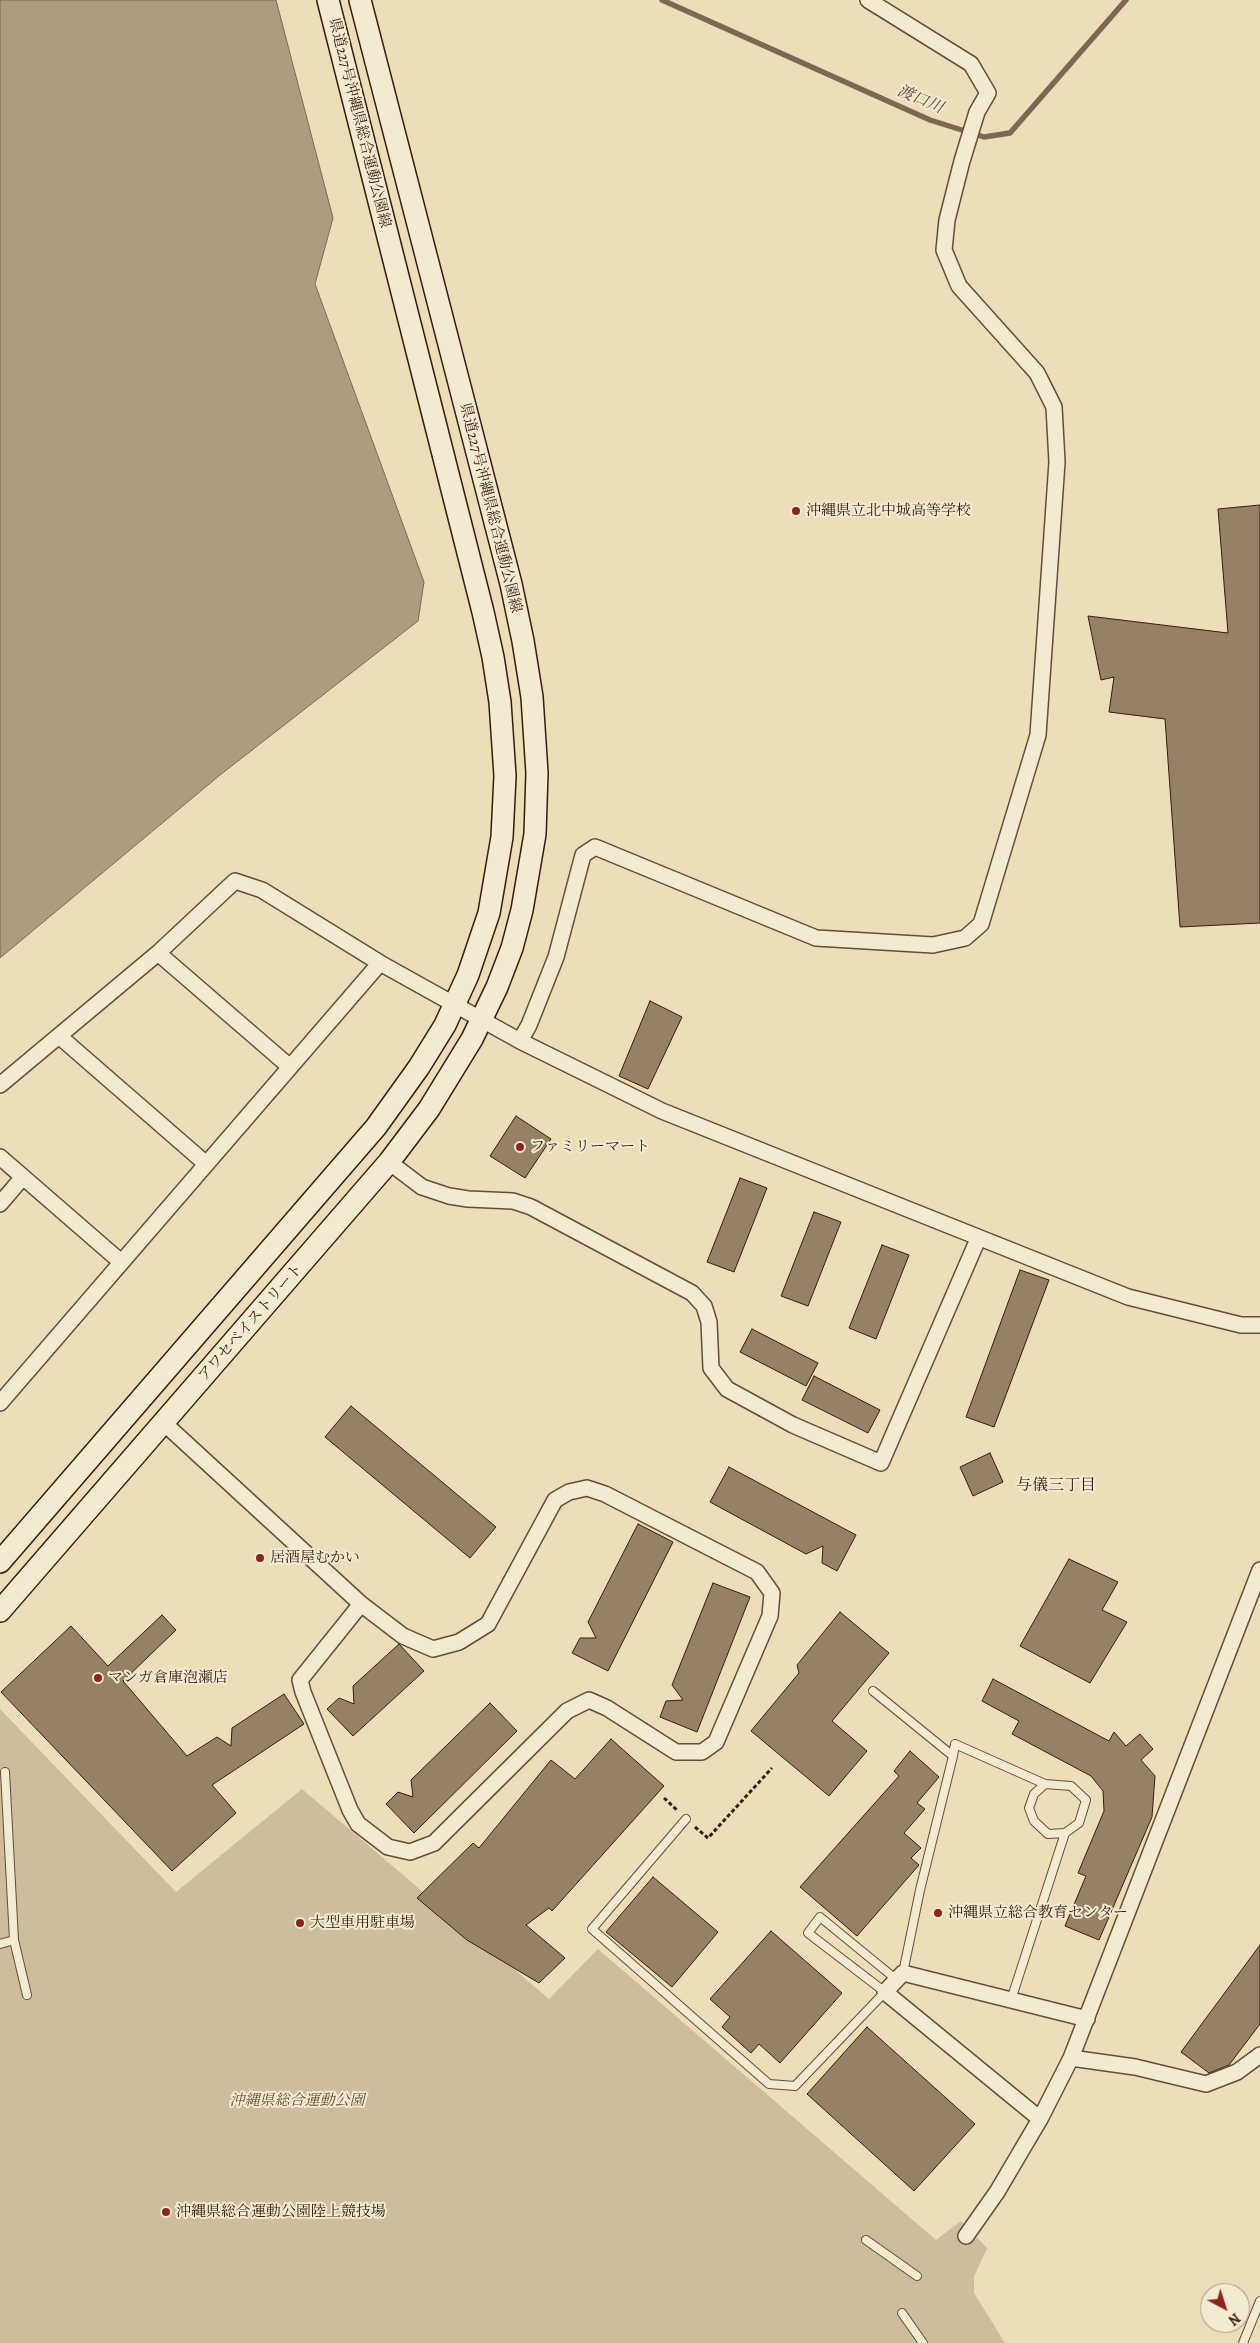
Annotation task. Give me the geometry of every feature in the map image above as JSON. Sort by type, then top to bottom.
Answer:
[{"type":"main road","name":"県道227号沖縄県総合運動公園線","points":[[328,0],[483,612],[500,702],[505,776],[502,836],[498,866],[480,943],[455,1005]]},
{"type":"main road","name":"県道227号沖縄県総合運動公園線","points":[[360,0],[508,575],[523,641],[532,697],[537,773],[532,853],[522,910],[512,948],[483,1020]]},
{"type":"main road","points":[[0,1562],[376,1127],[419,1067],[455,1005]]},
{"type":"main road","name":"アワセベイストリート","points":[[0,1611],[165,1424],[389,1162],[433,1102],[483,1020]]},
{"type":"street","points":[[520,1041],[530,1025],[556,957],[583,855],[595,848],[816,938],[933,945],[965,938],[981,924],[1038,735],[1057,462],[1054,407],[1037,373],[959,286],[944,250],[947,220],[962,161],[977,112],[988,92],[972,64],[868,0]]},
{"type":"street","points":[[0,1085],[158,953],[235,881],[270,895],[380,963],[520,1041],[662,1111],[978,1240],[1128,1297],[1241,1325],[1260,1325]]},
{"type":"street","points":[[158,953],[290,1067]]},
{"type":"street","points":[[0,1402],[380,963]]},
{"type":"street","points":[[59,1036],[205,1163]]},
{"type":"street","points":[[0,1157],[121,1262]]},
{"type":"street","points":[[389,1162],[422,1187],[449,1196],[468,1199],[513,1201],[531,1207],[692,1293],[704,1306],[709,1322],[711,1368],[727,1389],[793,1425],[880,1463],[978,1240]]},
{"type":"street","points":[[0,1204],[23,1177]]},
{"type":"street","points":[[165,1424],[361,1604],[403,1636],[433,1649],[458,1642],[488,1624],[556,1500],[569,1492],[587,1488],[604,1494],[757,1572],[772,1593],[770,1616],[716,1742],[702,1752],[676,1752],[607,1708],[589,1700],[567,1711],[434,1843],[410,1852],[388,1847],[358,1824],[350,1810],[303,1692],[300,1680],[361,1604]]},
{"type":"street","points":[[966,2236],[997,2192],[1040,2120],[1072,2058],[1260,1570]]},
{"type":"street","points":[[1040,2120],[885,1992],[900,1977],[1011,2000],[1087,2019]]},
{"type":"street","points":[[1072,2058],[1135,2067],[1206,2084],[1237,2072],[1260,2056]]},
{"type":"lane","points":[[873,1691],[953,1756]]},
{"type":"lane","points":[[686,1819],[592,1930],[769,2084],[795,2086],[885,1992],[808,1933],[820,1917],[900,1977],[955,1744],[1045,1784],[1070,1786],[1086,1800],[1079,1823],[1065,1833],[1048,1834],[1034,1821],[1029,1808],[1034,1794],[1045,1784]]},
{"type":"lane","points":[[5,1772],[14,1940],[27,1995]]},
{"type":"lane","points":[[1011,2000],[1065,1833]]},
{"type":"lane","points":[[0,1944],[14,1940]]},
{"type":"lane","points":[[866,2240],[917,2276]]},
{"type":"lane","points":[[1243,2343],[1260,2302]]},
{"type":"lane","points":[[902,2313],[923,2343]]},
{"type":"path","points":[[664,1798],[708,1838],[772,1768]]},
{"type":"green space","name":"沖縄県総合運動公園","points":[[0,1709],[176,1892],[302,1789],[549,1999],[598,1949],[936,2240],[961,2221],[987,2248],[974,2277],[974,2293],[1005,2343],[0,2343]]},
{"type":"shaded area","points":[[0,0],[276,0],[333,218],[315,284],[424,582],[418,621],[220,775],[0,958]]},
{"type":"building","points":[[1260,505],[1260,923],[1180,927],[1165,719],[1109,712],[1114,677],[1101,680],[1088,616],[1228,633],[1218,509]]},
{"type":"building","points":[[650,1001],[682,1017],[648,1089],[619,1076]]},
{"type":"building","name":"ファミリーマート","points":[[516,1116],[551,1139],[525,1178],[490,1156]]},
{"type":"building","points":[[740,1178],[767,1188],[734,1272],[707,1262]]},
{"type":"building","points":[[814,1212],[841,1222],[808,1306],[781,1296]]},
{"type":"building","points":[[882,1245],[909,1255],[876,1339],[849,1328]]},
{"type":"building","points":[[1020,1270],[1049,1280],[994,1427],[966,1417]]},
{"type":"building","points":[[752,1329],[818,1363],[806,1386],[740,1352]]},
{"type":"building","points":[[814,1376],[880,1410],[868,1433],[802,1400]]},
{"type":"building","points":[[351,1406],[496,1527],[470,1558],[325,1437]]},
{"type":"building","points":[[990,1453],[1003,1482],[973,1496],[960,1467]]},
{"type":"building","points":[[729,1467],[856,1535],[837,1571],[822,1563],[823,1546],[806,1554],[710,1502]]},
{"type":"building","points":[[638,1524],[673,1542],[608,1671],[572,1653],[580,1638],[596,1638],[588,1622]]},
{"type":"building","points":[[1069,1559],[1118,1582],[1102,1610],[1127,1622],[1090,1683],[1020,1646]]},
{"type":"building","points":[[713,1583],[750,1597],[697,1732],[660,1717],[666,1701],[683,1700],[672,1685]]},
{"type":"building","points":[[840,1612],[889,1653],[832,1721],[867,1751],[829,1796],[751,1731],[799,1673],[797,1665]]},
{"type":"building","points":[[162,1615],[176,1630],[123,1681],[187,1756],[217,1737],[231,1746],[232,1728],[284,1694],[304,1724],[212,1785],[236,1813],[172,1871],[1,1692],[71,1626],[108,1666]]},
{"type":"building","points":[[399,1644],[424,1671],[353,1736],[327,1709],[339,1698],[354,1704],[353,1686]]},
{"type":"building","points":[[993,1679],[1109,1741],[1114,1732],[1126,1746],[1140,1734],[1153,1749],[1141,1760],[1155,1776],[1152,1817],[1099,1940],[1065,1926],[1086,1876],[1078,1873],[1104,1811],[1103,1791],[1091,1776],[1012,1734],[1019,1721],[982,1701]]},
{"type":"building","points":[[490,1703],[517,1731],[414,1833],[386,1804],[398,1792],[413,1797],[411,1780]]},
{"type":"building","points":[[611,1739],[664,1786],[552,1911],[549,1908],[526,1925],[565,1958],[539,1983],[467,1940],[417,1898],[473,1843],[479,1848],[551,1760],[575,1779]]},
{"type":"building","points":[[910,1751],[939,1777],[917,1803],[925,1809],[904,1833],[921,1848],[911,1858],[919,1865],[857,1936],[800,1887],[899,1776],[894,1771]]},
{"type":"building","points":[[653,1877],[718,1932],[672,1987],[606,1932]]},
{"type":"building","points":[[771,1931],[842,1993],[780,2063],[759,2044],[751,2053],[722,2027],[730,2017],[710,1999]]},
{"type":"building","points":[[1260,1945],[1260,2024],[1229,2065],[1209,2073],[1181,2052]]},
{"type":"building","points":[[867,2027],[975,2124],[914,2191],[807,2094]]},
{"type":"waterway","name":"渡口川","points":[[662,0],[930,120],[984,137],[1010,133],[1126,0]]},
{"type":"place","name":"沖縄県立北中城高等学校","points":[[796,511]]},
{"type":"place","name":"ファミリーマート","points":[[520,1147]]},
{"type":"place","name":"居酒屋むかい","points":[[260,1558]]},
{"type":"place","name":"マンガ倉庫泡瀬店","points":[[98,1678]]},
{"type":"place","name":"沖縄県立総合教育センター","points":[[938,1913]]},
{"type":"place","name":"大型車用駐車場","points":[[300,1923]]},
{"type":"place","name":"沖縄県総合運動公園陸上競技場","points":[[166,2212]]},
{"type":"district","name":"与儀三丁目","points":[[1056,1486]]}]
